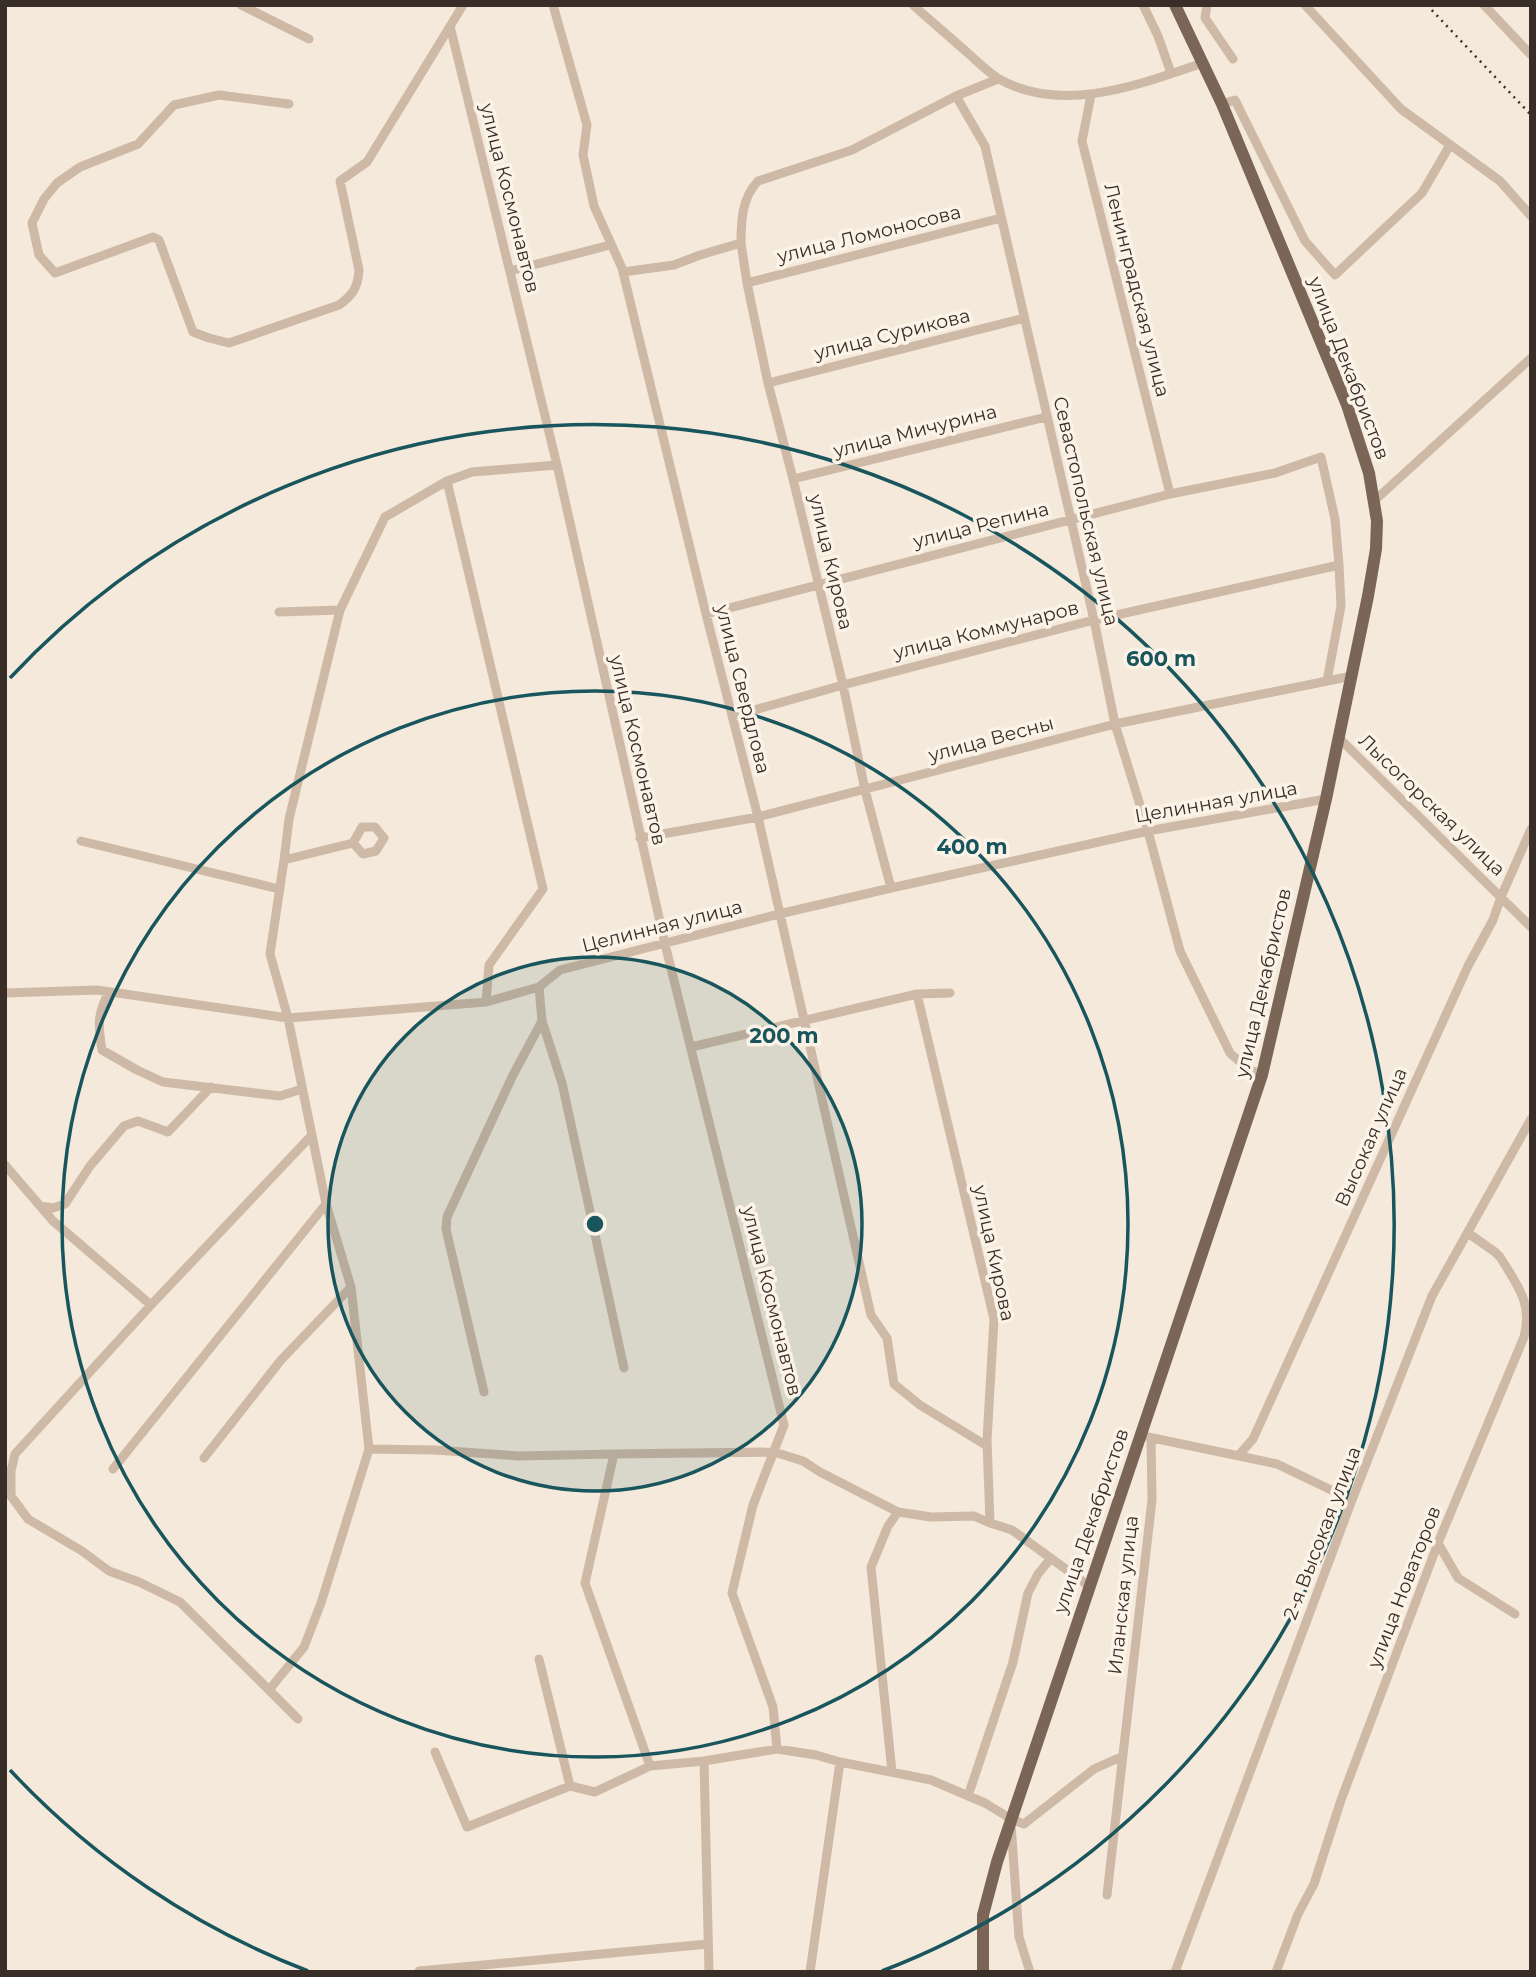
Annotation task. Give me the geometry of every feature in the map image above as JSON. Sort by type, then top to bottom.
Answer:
[{"type":"main road","name":"улица Декабристов","points":[[982,1972],[983,1915],[996,1862],[1089,1586],[1145,1436],[1262,1074],[1326,799],[1376,549],[1377,521],[1369,473],[1347,405],[1222,104],[1175,5]]},
{"type":"street","points":[[241,5],[309,38]]},
{"type":"street","points":[[289,104],[219,95],[174,105],[138,144],[80,167],[57,183],[44,199],[32,223],[39,255],[55,274],[153,237],[159,240],[193,331],[229,343],[339,305],[351,296],[358,285],[359,270],[340,181],[367,162],[463,5]]},
{"type":"street","name":"улица Свердлова","points":[[553,5],[587,125],[583,155],[594,206],[623,272],[758,817],[872,1315],[887,1338],[894,1384],[920,1405],[987,1446]]},
{"type":"street","points":[[913,5],[998,79],[1049,96],[1090,94],[1118,89],[1203,63]]},
{"type":"street","points":[[1143,5],[1158,36],[1171,74]]},
{"type":"street","points":[[1207,5],[1205,18],[1233,59]]},
{"type":"street","points":[[1306,5],[1401,108],[1500,181],[1531,216]]},
{"type":"street","points":[[1484,5],[1531,55]]},
{"type":"street","name":"улица Космонавтов","points":[[450,26],[557,465],[665,944],[784,1426],[753,1505],[732,1593],[773,1707],[777,1749]]},
{"type":"street","name":"улица Кирова","points":[[891,888],[768,383],[747,283],[741,229],[749,191],[758,181],[852,150],[956,96],[998,79]]},
{"type":"street","name":"Ленинградская улица","points":[[1090,94],[1082,141],[1170,494]]},
{"type":"street","name":"Севастопольская улица","points":[[956,96],[985,146],[1094,620],[1115,724],[1148,831],[1180,951],[1230,1053],[1248,1069],[1262,1074]]},
{"type":"street","points":[[1222,104],[1235,100],[1305,241],[1335,275],[1422,193],[1450,145]]},
{"type":"street","name":"улица Ломоносова","points":[[747,283],[1001,218]]},
{"type":"street","points":[[623,272],[674,265],[741,243]]},
{"type":"street","points":[[510,271],[610,245]]},
{"type":"street","name":"улица Сурикова","points":[[768,383],[1024,318]]},
{"type":"street","points":[[1374,501],[1531,358]]},
{"type":"street","name":"улица Мичурина","points":[[793,479],[1046,417]]},
{"type":"street","name":"улица Репина","points":[[706,614],[1170,494],[1275,473],[1321,457],[1335,519],[1339,565]]},
{"type":"street","points":[[269,1690],[304,1647],[321,1603],[369,1450],[351,1287],[327,1204],[288,1018],[270,954],[289,820],[340,610],[385,517],[447,481],[472,472],[557,465]]},
{"type":"street","points":[[447,481],[543,889],[489,965],[486,1002]]},
{"type":"street","points":[[1327,681],[1341,606],[1339,565]]},
{"type":"street","name":"улица Коммунаров","points":[[733,716],[1094,620],[1339,565]]},
{"type":"street","points":[[279,612],[340,610]]},
{"type":"street","name":"улица Весны","points":[[640,838],[758,817],[1115,724],[1352,676]]},
{"type":"street","name":"Лысогорская улица","points":[[1338,737],[1531,927]]},
{"type":"street","name":"Целинная улица","points":[[5,993],[97,990],[288,1018],[486,1002],[539,986],[560,971],[779,914],[1148,831],[1326,799]]},
{"type":"street","name":"Высокая улица","points":[[1238,1456],[1253,1439],[1468,966],[1493,920],[1531,829]]},
{"type":"street","points":[[81,841],[279,889]]},
{"type":"street","points":[[284,860],[353,843]]},
{"type":"street","points":[[539,986],[542,1021],[562,1083],[624,1368]]},
{"type":"street","points":[[109,992],[101,1006],[98,1025],[102,1050],[137,1070],[163,1082],[280,1096],[302,1089]]},
{"type":"street","points":[[691,1047],[917,995],[950,993]]},
{"type":"street","name":"улица Кирова","points":[[917,995],[994,1319],[987,1446],[990,1524]]},
{"type":"street","points":[[484,1392],[446,1229],[447,1217],[513,1075],[542,1021]]},
{"type":"street","points":[[40,1206],[53,1208],[65,1204],[90,1166],[124,1126],[138,1121],[168,1132],[211,1087]]},
{"type":"street","name":"2-я Высокая улица","points":[[1175,1972],[1352,1500],[1432,1296],[1531,1119]]},
{"type":"street","points":[[298,1719],[180,1602],[109,1571],[82,1551],[28,1519],[11,1496],[11,1471],[15,1454],[311,1136]]},
{"type":"street","points":[[5,1165],[53,1221],[151,1305]]},
{"type":"street","points":[[113,1469],[327,1204]]},
{"type":"street","name":"улица Новаторов","points":[[1276,1972],[1298,1914],[1314,1884],[1341,1800],[1438,1543],[1528,1323],[1524,1300],[1500,1257],[1468,1233]]},
{"type":"street","points":[[204,1458],[281,1360],[351,1287]]},
{"type":"street","points":[[1145,1436],[1277,1464],[1352,1500]]},
{"type":"street","name":"Иланская улица","points":[[1107,1895],[1152,1500],[1145,1436]]},
{"type":"street","points":[[1253,1439],[1261,1461]]},
{"type":"street","points":[[369,1450],[435,1450],[519,1456],[774,1452],[803,1461],[898,1512],[931,1517],[974,1516],[1012,1530],[1089,1586]]},
{"type":"street","points":[[614,1454],[585,1583],[650,1766]]},
{"type":"street","points":[[892,1772],[871,1567],[888,1526],[898,1512]]},
{"type":"street","points":[[1438,1543],[1458,1578],[1515,1614]]},
{"type":"street","points":[[968,1796],[1013,1662],[1028,1593],[1051,1558]]},
{"type":"street","points":[[539,1659],[570,1786]]},
{"type":"street","points":[[435,1752],[467,1826],[570,1786],[595,1792],[650,1766],[777,1749],[931,1780],[1024,1824],[1094,1769],[1123,1756]]},
{"type":"street","points":[[704,1760],[709,1972]]},
{"type":"street","points":[[810,1972],[839,1762]]},
{"type":"street","points":[[1011,1819],[1018,1937],[1030,1972]]},
{"type":"street","points":[[419,1971],[708,1944]]},
{"type":"railway","points":[[1427,5],[1531,115]]}]
